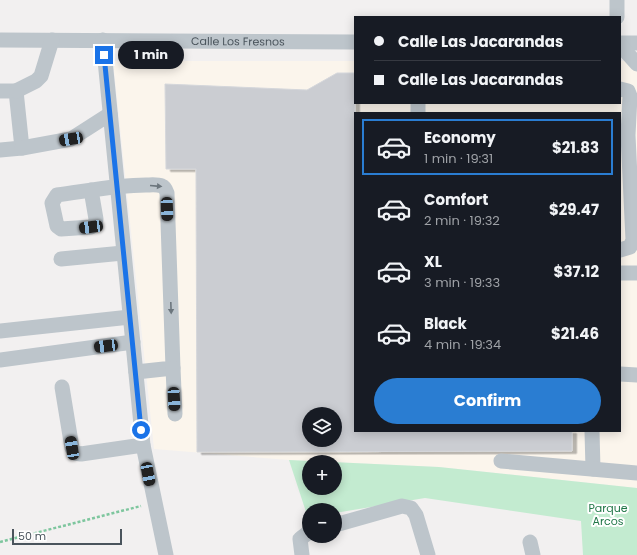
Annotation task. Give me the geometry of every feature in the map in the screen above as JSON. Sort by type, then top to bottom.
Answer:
[{"type":"street","points":[[617,0],[617,16]]},
{"type":"street","name":"Calle Los Fresnos","points":[[0,40],[354,42]]},
{"type":"street","points":[[0,91],[16,91],[36,81],[41,76],[52,40]]},
{"type":"street","points":[[103,40],[143,445],[166,555]]},
{"type":"street","points":[[621,44],[637,43]]},
{"type":"street","points":[[621,45],[637,64]]},
{"type":"street","points":[[621,89],[628,91],[630,96],[628,137],[633,240],[630,247],[621,250]]},
{"type":"street","points":[[16,91],[22,148]]},
{"type":"street","points":[[0,150],[22,148],[71,139],[110,114]]},
{"type":"street","points":[[92,190],[117,186],[161,186],[165,188],[167,193],[172,368],[175,414]]},
{"type":"street","points":[[61,259],[123,253]]},
{"type":"street","points":[[0,331],[130,317]]},
{"type":"street","points":[[0,360],[133,342]]},
{"type":"street","points":[[136,372],[172,368]]},
{"type":"street","points":[[621,374],[637,375]]},
{"type":"street","points":[[62,387],[72,448],[75,453],[81,454],[143,445]]},
{"type":"street","points":[[592,432],[593,469]]},
{"type":"street","points":[[501,461],[637,474]]},
{"type":"street","points":[[342,523],[402,506],[411,508],[416,515],[428,555]]},
{"type":"street","points":[[302,537],[300,539],[302,555]]},
{"type":"path","points":[[0,542],[154,503]]},
{"type":"shaded area","points":[[113,61],[354,61],[354,104],[621,104],[621,61],[627,61],[637,69],[637,488],[439,467],[342,462],[342,455],[302,455],[302,461],[154,449]]},
{"type":"green space","name":"Parque Arcos","points":[[289,460],[302,461],[302,495],[342,495],[342,462],[439,467],[637,488],[637,555],[583,555],[581,521],[425,498],[342,512],[342,503],[303,503]]},
{"type":"building","points":[[337,73],[354,73],[354,432],[572,432],[572,451],[197,452],[196,169],[166,169],[165,84],[307,90]]},
{"type":"route","points":[[104,55],[141,430]]}]
